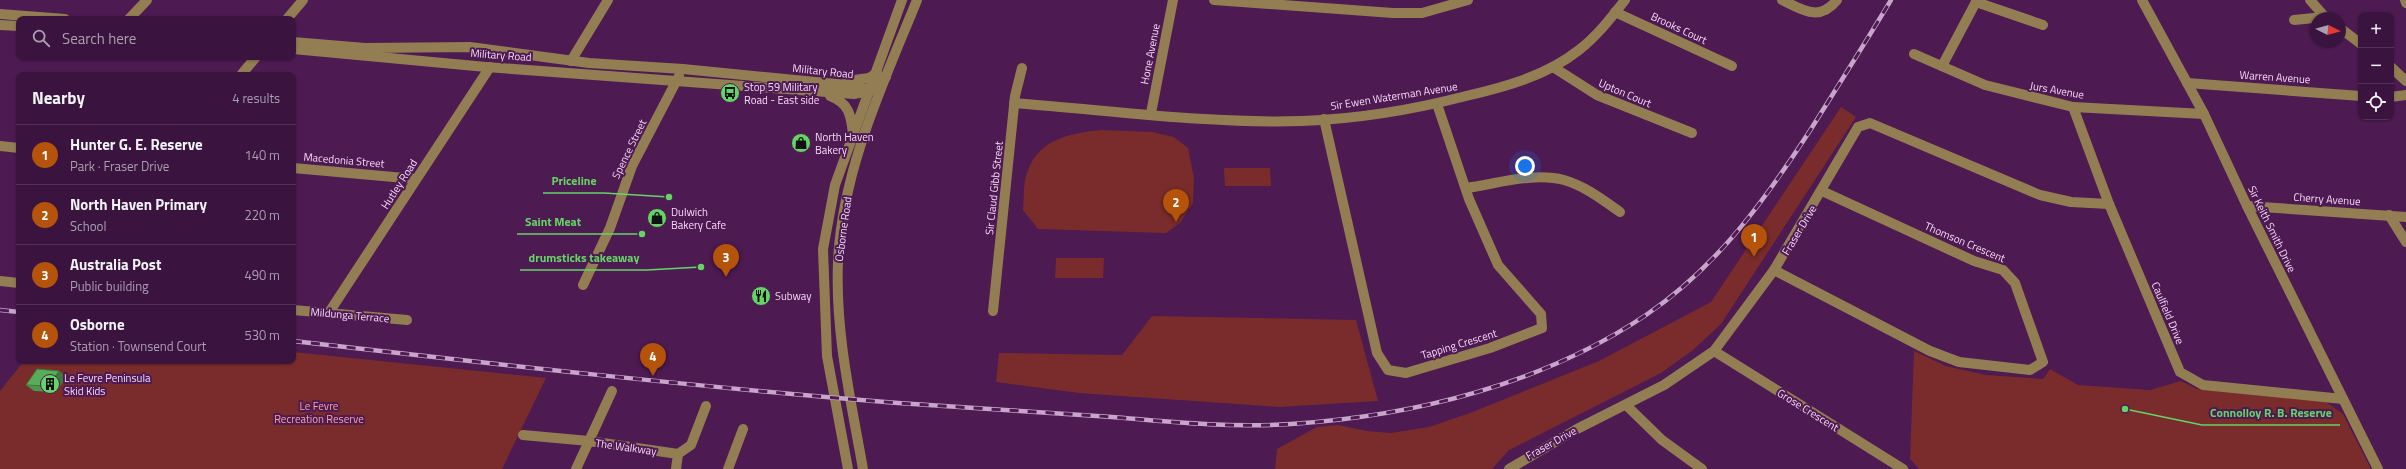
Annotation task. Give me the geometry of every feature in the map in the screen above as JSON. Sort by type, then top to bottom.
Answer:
[{"type":"street","points":[[132,16],[147,0]]},
{"type":"street","points":[[290,16],[303,0]]},
{"type":"street","points":[[571,61],[608,0]]},
{"type":"street","name":"Osborne Road","points":[[848,469],[827,356],[824,308],[823,249],[835,185],[877,73],[902,0]]},
{"type":"street","name":"Osborne Road","points":[[864,469],[843,352],[838,306],[838,263],[840,236],[847,196],[876,107],[886,77],[917,0]]},
{"type":"street","name":"Hone Avenue","points":[[1151,113],[1173,0]]},
{"type":"street","points":[[1214,0],[1393,13],[1422,13],[1468,0]]},
{"type":"street","name":"Sir Ewen Waterman Avenue","points":[[1014,103],[1277,121],[1324,119],[1437,104],[1483,92],[1553,67],[1573,55],[1597,34],[1625,0]]},
{"type":"street","points":[[1782,0],[1817,13],[1827,13],[1831,10],[1837,0]]},
{"type":"street","name":"Sir Keith Smith Drive","points":[[2142,0],[2204,114],[2247,206],[2378,469]]},
{"type":"street","points":[[2310,0],[2321,12]]},
{"type":"street","points":[[1942,66],[1977,1],[2043,25]]},
{"type":"street","name":"Brooks Court","points":[[1615,12],[1732,66]]},
{"type":"street","points":[[0,14],[26,16]]},
{"type":"street","points":[[2294,20],[2310,18]]},
{"type":"street","points":[[0,25],[16,26]]},
{"type":"street","points":[[2346,33],[2358,42]]},
{"type":"street","name":"Military Road","points":[[296,42],[365,48],[470,47],[571,61],[682,69],[819,87],[854,94],[870,91]]},
{"type":"street","name":"Military Road","points":[[296,49],[490,67],[676,81],[819,87]]},
{"type":"street","name":"Jurs Avenue","points":[[1914,54],[1985,85],[2073,107],[2204,114]]},
{"type":"street","points":[[244,72],[254,60]]},
{"type":"street","name":"Hutley Road","points":[[328,314],[490,67]]},
{"type":"street","name":"Upton Court","points":[[1553,67],[1597,95],[1692,133]]},
{"type":"street","name":"Sir Claud Gibb Street","points":[[993,311],[1014,103],[1022,68]]},
{"type":"street","name":"Spence Street","points":[[583,285],[610,228],[632,166],[682,69]]},
{"type":"street","points":[[2394,70],[2406,81]]},
{"type":"street","points":[[819,87],[869,78],[877,73]]},
{"type":"street","points":[[876,107],[870,91],[886,77]]},
{"type":"street","name":"Warren Avenue","points":[[2187,83],[2358,96]]},
{"type":"street","points":[[819,87],[845,102],[850,110],[853,136]]},
{"type":"street","points":[[2394,97],[2406,95]]},
{"type":"street","name":"Tapping Crescent","points":[[1324,119],[1378,353],[1388,370],[1406,373],[1490,348],[1542,328],[1541,314],[1498,265],[1466,188],[1437,104]]},
{"type":"street","name":"Caulfield Drive","points":[[2073,107],[2109,204],[2180,372],[2203,385],[2343,399]]},
{"type":"street","name":"Fraser Drive","points":[[1509,469],[1521,460],[1577,429],[1664,385],[1714,351],[1774,270],[1822,191],[1858,127],[1870,123],[2040,195],[2071,202],[2109,204]]},
{"type":"street","points":[[0,146],[16,148]]},
{"type":"street","name":"Macedonia Street","points":[[296,168],[416,179]]},
{"type":"street","points":[[1466,188],[1541,178],[1563,180],[1598,196],[1620,212]]},
{"type":"street","name":"Thomson Crescent","points":[[1774,270],[1930,351],[1959,362],[2030,370],[2043,362],[2015,283],[2003,270],[1974,261],[1822,191]]},
{"type":"street","name":"Cherry Avenue","points":[[2247,206],[2406,216]]},
{"type":"street","points":[[2389,215],[2406,242]]},
{"type":"street","points":[[838,263],[823,249],[840,236]]},
{"type":"street","points":[[0,281],[16,283]]},
{"type":"street","name":"Mildunga Terrace","points":[[296,310],[407,320]]},
{"type":"street","name":"Grose Crescent","points":[[1714,351],[1903,469]]},
{"type":"street","points":[[523,435],[589,441],[612,391]]},
{"type":"street","points":[[1626,405],[1662,440],[1702,469]]},
{"type":"street","points":[[676,469],[678,454],[691,445],[706,406]]},
{"type":"street","points":[[728,469],[742,428]]},
{"type":"street","name":"The Walkway","points":[[576,469],[589,441],[678,454]]},
{"type":"green space","points":[[1841,107],[1856,117],[1721,324],[1693,350],[1661,373],[1509,450],[1492,469],[1275,469],[1277,449],[1317,427],[1338,425],[1367,431],[1391,433],[1429,427],[1470,413],[1599,361],[1711,302]]},
{"type":"green space","points":[[1102,130],[1152,132],[1174,137],[1188,148],[1194,178],[1193,203],[1180,223],[1166,233],[1038,229],[1023,210],[1025,179],[1033,159],[1040,151],[1058,139],[1079,133]]},
{"type":"green space","points":[[1224,168],[1270,168],[1271,186],[1225,186]]},
{"type":"green space","points":[[1056,258],[1104,258],[1103,278],[1055,278]]},
{"type":"green space","points":[[1152,316],[1356,320],[1378,401],[1279,407],[1079,393],[996,382],[999,353],[1122,355]]},
{"type":"green space","points":[[1914,351],[1946,366],[1986,375],[2043,379],[2050,369],[2078,385],[2150,390],[2181,381],[2197,389],[2322,399],[2343,414],[2371,469],[1919,469],[1910,459]]},
{"type":"green space","name":"Le Fevre Recreation Reserve","points":[[296,352],[546,378],[502,469],[0,469],[0,391],[22,364],[296,364]]},
{"type":"building","points":[[37,369],[59,371],[48,386],[26,385]]},
{"type":"railway","points":[[296,341],[519,367],[747,390],[898,403],[1201,424],[1269,425],[1337,420],[1430,404],[1521,378],[1564,360],[1606,339],[1646,315],[1672,296],[1695,276],[1738,231],[1776,181],[1811,129],[1891,0]]},
{"type":"railway","points":[[0,310],[16,312]]},
{"type":"place","name":"Stop 59 Military Road - East side","points":[[730,93]]},
{"type":"place","name":"North Haven Bakery","points":[[801,143]]},
{"type":"place","name":"Priceline","points":[[669,197]]},
{"type":"place","name":"Dulwich Bakery Cafe","points":[[657,218]]},
{"type":"place","name":"North Haven Primary","points":[[1176,222]]},
{"type":"place","name":"Saint Meat","points":[[642,234]]},
{"type":"place","name":"Hunter G. E. Reserve","points":[[1754,257]]},
{"type":"place","name":"drumsticks takeaway","points":[[701,267]]},
{"type":"place","name":"Australia Post","points":[[726,277]]},
{"type":"place","name":"Subway","points":[[761,296]]},
{"type":"place","name":"Osborne","points":[[653,376]]},
{"type":"place","name":"Le Fevre Peninsula Skid Kids","points":[[50,384]]},
{"type":"place","name":"Connolloy R. B. Reserve","points":[[2125,409]]}]
